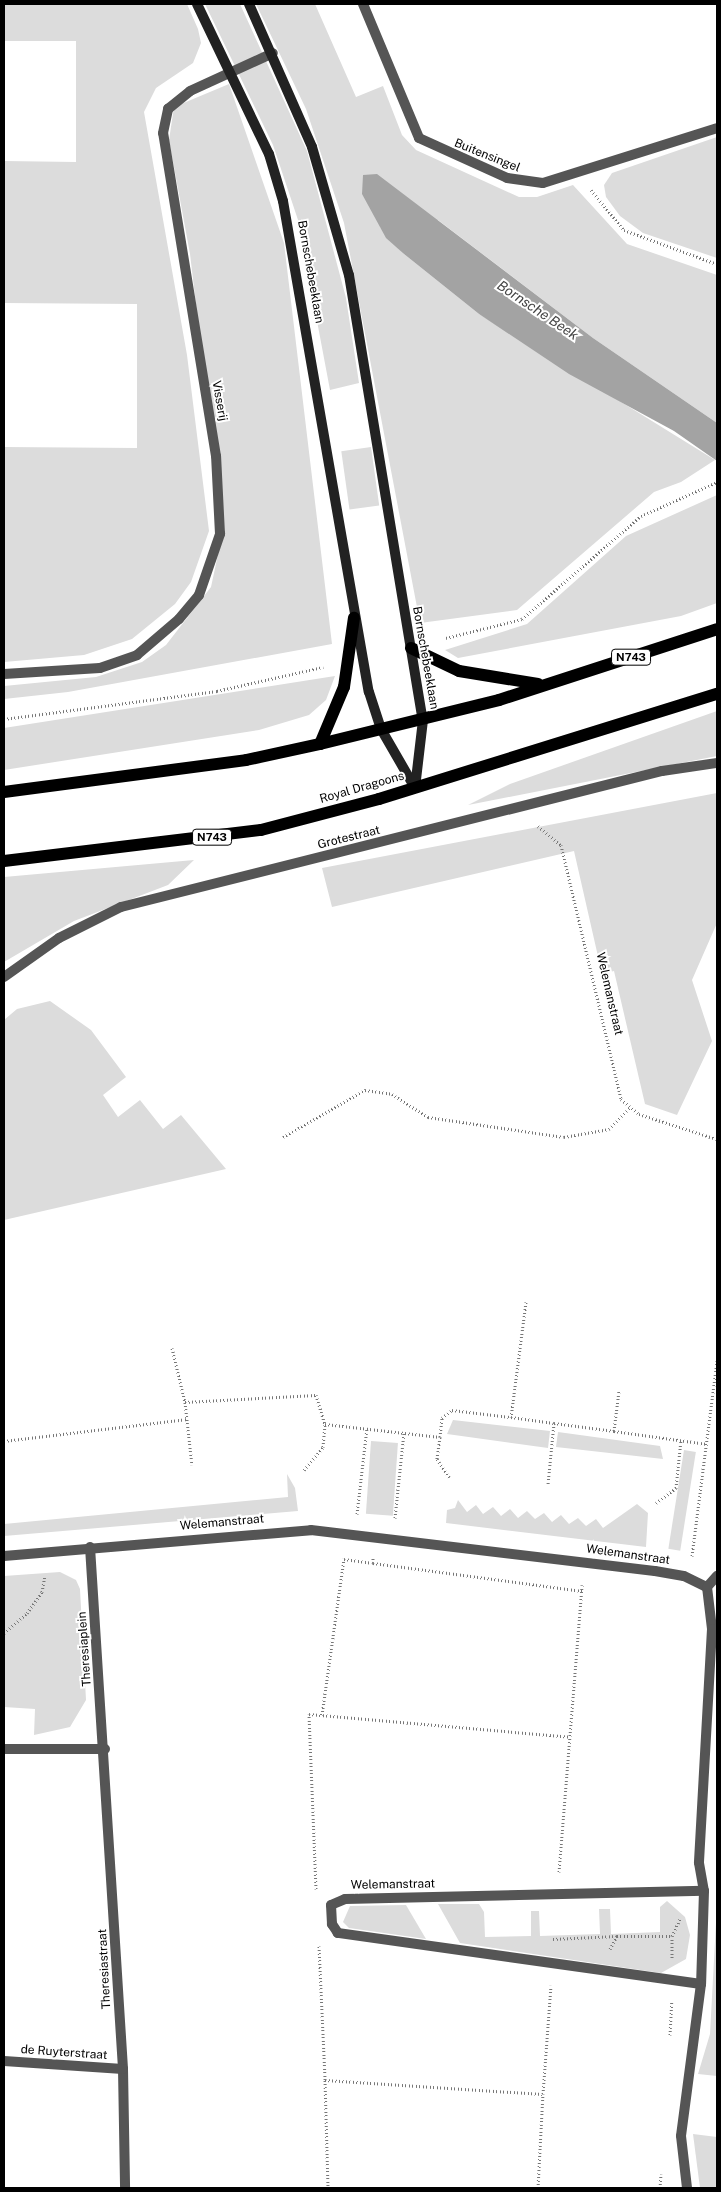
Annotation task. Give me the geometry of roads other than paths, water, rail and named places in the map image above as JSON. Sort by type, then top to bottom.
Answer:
[{"type":"main road","points":[[320,744],[344,687],[354,618]]},
{"type":"main road","name":"N743","points":[[4,792],[246,760],[320,744],[423,720],[545,685],[717,629]]},
{"type":"main road","points":[[411,648],[459,672],[502,682],[545,685]]},
{"type":"main road","name":"Royal Dragoons","points":[[4,861],[261,830],[415,788],[717,694]]},
{"type":"street","name":"Bornschebeeklaan","points":[[197,4],[232,71],[269,154],[297,260],[354,618],[381,729],[415,788]]},
{"type":"street","name":"Bornschebeeklaan","points":[[249,4],[273,53],[312,147],[349,275],[423,720],[415,788]]},
{"type":"street","name":"Buitensingel","points":[[362,4],[419,138],[526,184],[585,172],[717,128]]},
{"type":"street","name":"Visserij","points":[[4,674],[100,668],[137,655],[179,619],[199,595],[220,534],[216,456],[162,133],[168,109],[190,91],[273,53]]},
{"type":"street","name":"Grotestraat","points":[[4,977],[59,938],[122,908],[662,771],[717,763]]},
{"type":"street","name":"Welemanstraat","points":[[90,1547],[289,1529],[376,1536],[584,1562],[684,1576],[707,1587]]},
{"type":"street","points":[[4,1556],[90,1547]]},
{"type":"street","name":"Theresiaplein","points":[[90,1547],[105,1749]]},
{"type":"street","points":[[687,2188],[681,2136],[700,1984],[704,1891],[699,1863],[712,1629],[707,1587],[717,1576]]},
{"type":"street","points":[[4,1749],[105,1749]]},
{"type":"street","name":"Theresiastraat","points":[[105,1749],[123,2069],[125,2188]]},
{"type":"street","name":"Welemanstraat","points":[[700,1984],[554,1967],[338,1932],[332,1924],[331,1905],[345,1899],[704,1891]]},
{"type":"street","name":"de Ruyterstraat","points":[[4,2061],[123,2069]]},
{"type":"water","name":"Bornsche Beek","points":[[377,174],[593,338],[717,423],[717,461],[674,431],[569,374],[479,314],[404,254],[386,238],[362,194],[363,175]]}]
